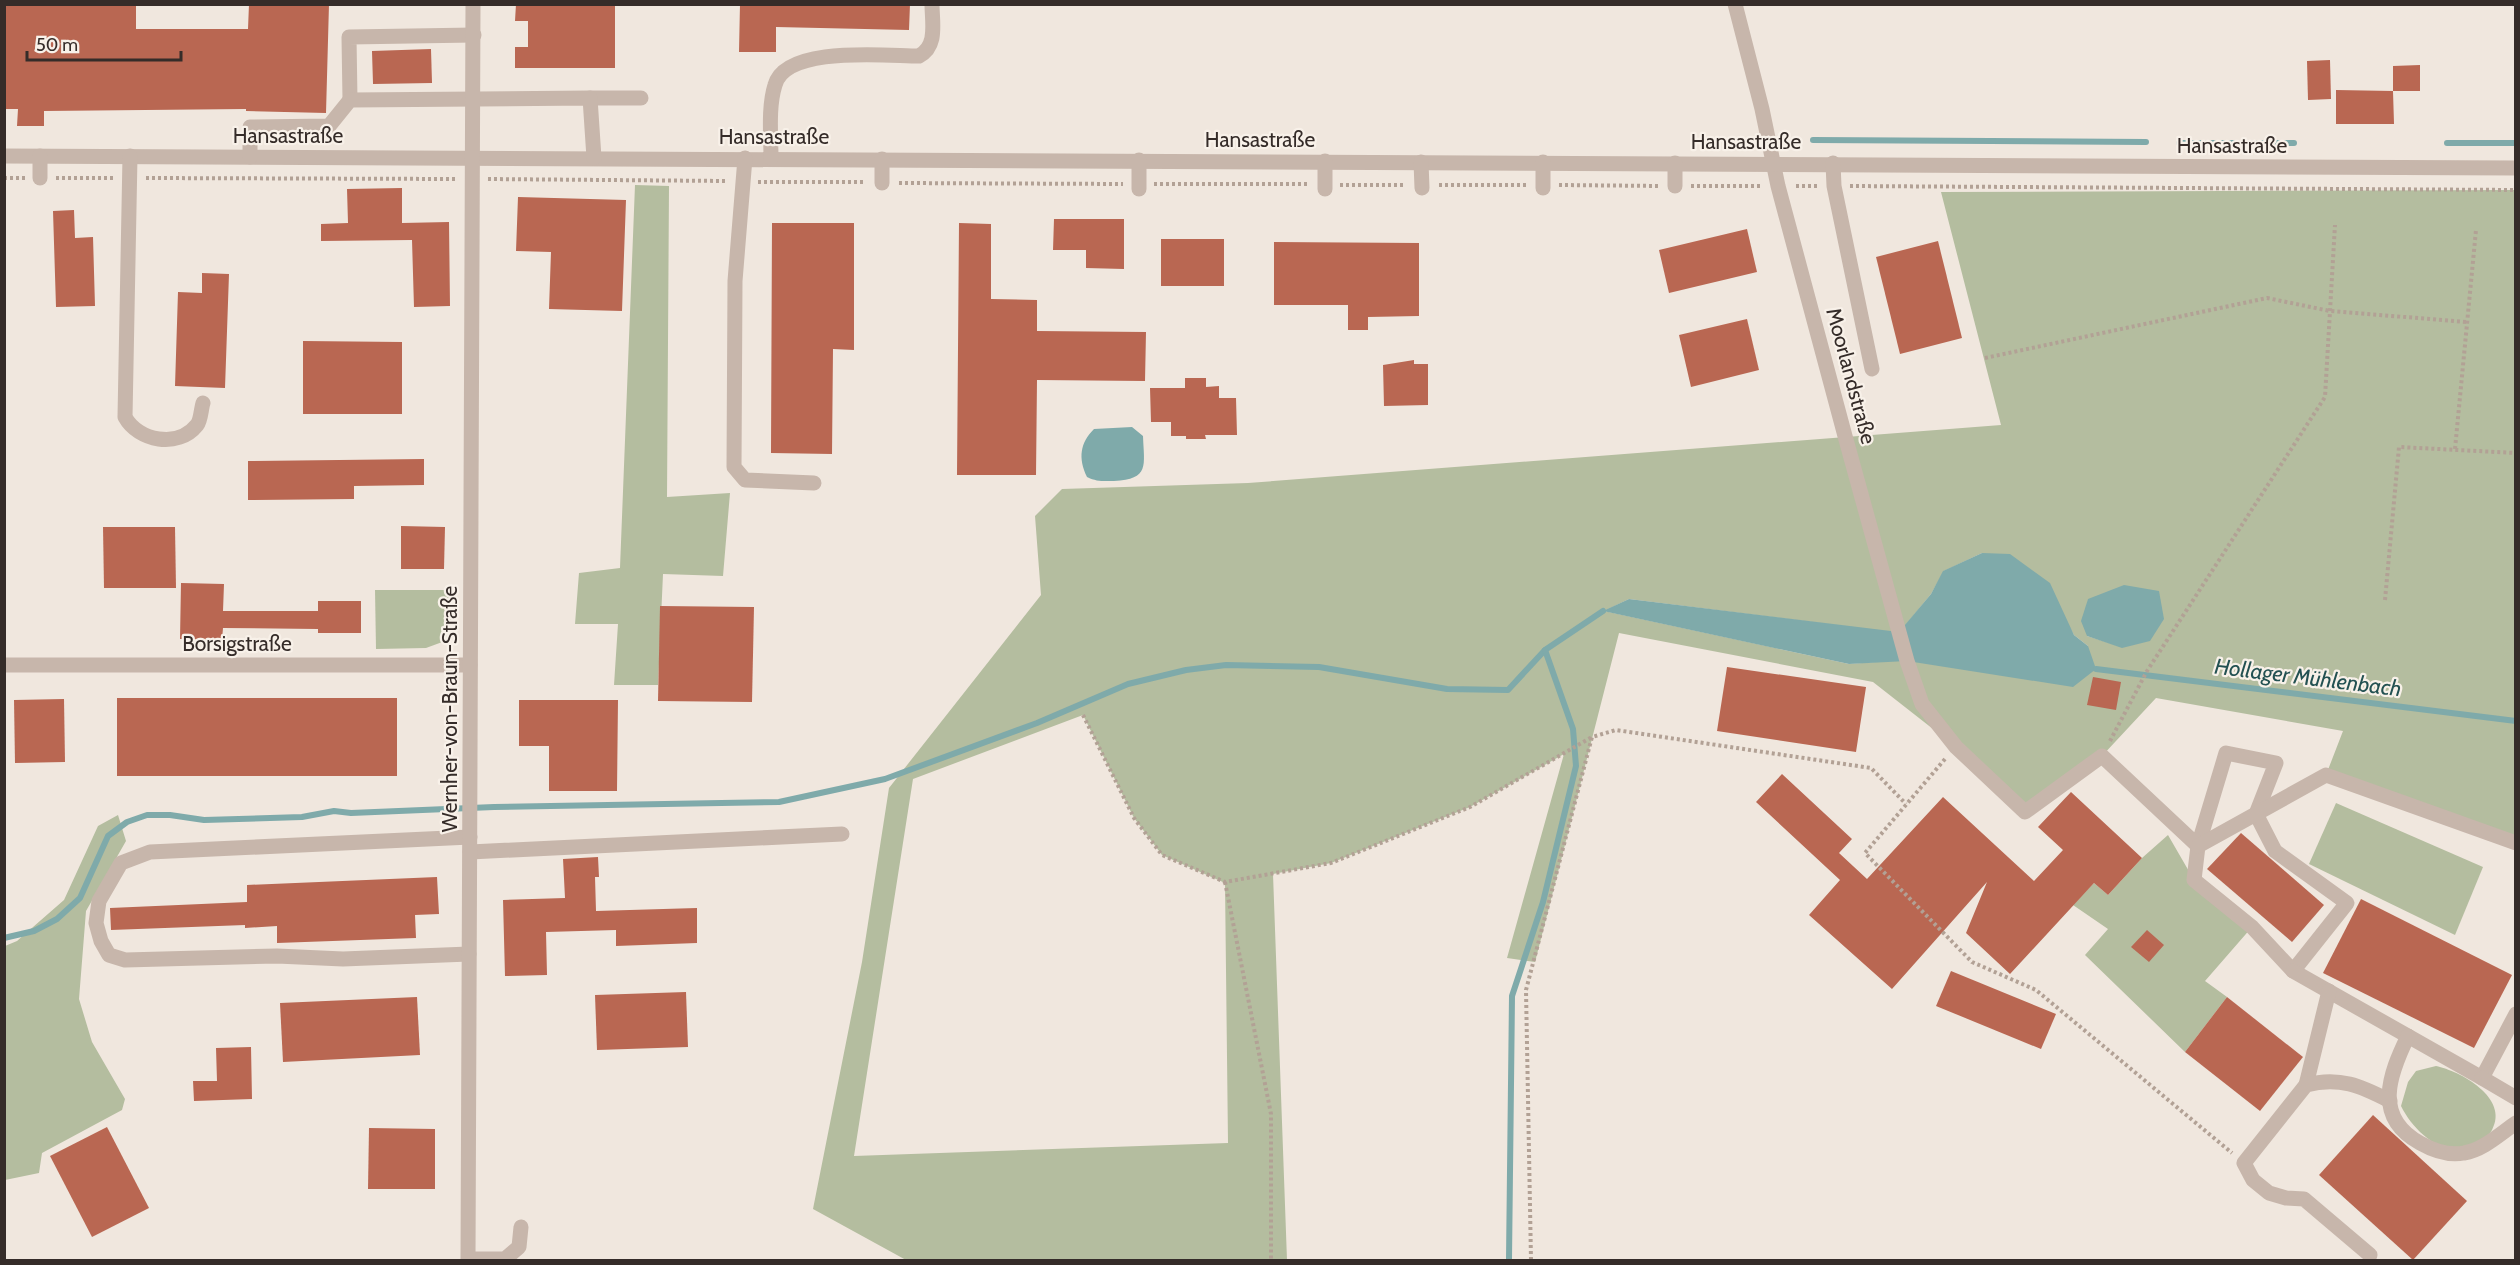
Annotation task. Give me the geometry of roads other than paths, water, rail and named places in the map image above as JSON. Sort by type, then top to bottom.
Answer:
[{"type":"street","name":"Wernher-von-Braun-Straße","points":[[468,1260],[475,158],[473,4]]},
{"type":"street","points":[[771,158],[774,85],[782,72],[807,58],[919,56],[928,51],[932,45],[932,4]]},
{"type":"street","name":"Moorlandstraße","points":[[1735,4],[1762,109],[1778,186],[1907,661],[1922,704],[1956,747],[2025,812],[2102,756],[2198,846]]},
{"type":"street","points":[[250,157],[250,127],[329,126],[350,100],[349,37],[474,35]]},
{"type":"street","points":[[350,100],[475,97],[641,98]]},
{"type":"street","points":[[590,98],[594,158]]},
{"type":"street","name":"Hansastraße","points":[[4,156],[2516,168]]},
{"type":"street","points":[[40,156],[40,178]]},
{"type":"street","points":[[130,156],[125,417],[130,426],[149,436],[170,441],[188,433],[198,423],[203,403]]},
{"type":"street","points":[[745,158],[746,182],[735,281],[734,467],[745,480],[814,483]]},
{"type":"street","points":[[882,159],[882,183]]},
{"type":"street","points":[[1139,160],[1139,186]]},
{"type":"street","points":[[1324,161],[1325,187]]},
{"type":"street","points":[[1421,162],[1422,187]]},
{"type":"street","points":[[1543,162],[1543,187]]},
{"type":"street","points":[[1675,163],[1675,186]]},
{"type":"street","points":[[1833,163],[1834,186],[1872,369]]},
{"type":"street","points":[[101,649],[101,665]]},
{"type":"street","name":"Borsigstraße","points":[[4,665],[470,664]]},
{"type":"street","points":[[2293,971],[2347,903],[2275,851],[2256,814],[2276,763],[2226,753],[2198,846],[2194,879],[2252,927],[2293,971],[2516,1098]]},
{"type":"street","points":[[2198,846],[2326,775],[2516,843]]},
{"type":"street","points":[[469,954],[344,959],[277,956],[125,960],[109,955],[101,942],[96,923],[99,902],[122,862],[150,852],[470,837],[842,834]]},
{"type":"street","points":[[2330,991],[2306,1085],[2244,1163],[2253,1180],[2269,1193],[2286,1198],[2304,1199],[2370,1255]]},
{"type":"street","points":[[2482,1078],[2516,1014]]},
{"type":"street","points":[[2408,1036],[2393,1067],[2389,1083],[2393,1119],[2405,1133],[2419,1143],[2446,1154],[2466,1153],[2516,1124]]},
{"type":"street","points":[[2306,1085],[2322,1081],[2354,1083],[2390,1101]]},
{"type":"street","points":[[468,1260],[505,1259],[519,1247],[521,1227]]},
{"type":"water","points":[[1132,427],[1143,436],[1144,463],[1139,474],[1126,480],[1114,481],[1087,477],[1082,463],[1082,451],[1089,434],[1094,429]]},
{"type":"water","points":[[1982,553],[2010,554],[2050,583],[2074,635],[2088,646],[2096,669],[2073,687],[1907,661],[1849,664],[1603,611],[1629,599],[1899,632],[1931,594],[1943,571]]},
{"type":"water","points":[[2124,585],[2159,591],[2164,619],[2150,641],[2122,648],[2087,636],[2081,621],[2088,599]]},
{"type":"waterway","points":[[1813,140],[2146,142]]},
{"type":"waterway","points":[[2179,143],[2294,143]]},
{"type":"waterway","points":[[2447,143],[2516,143]]},
{"type":"waterway","points":[[4,938],[34,931],[57,919],[80,898],[108,836],[127,822],[147,815],[170,815],[204,820],[302,817],[334,811],[351,813],[494,807],[779,802],[885,779],[1037,723],[1128,684],[1186,670],[1226,665],[1319,667],[1447,689],[1508,690],[1545,650],[1603,611]]},
{"type":"waterway","points":[[1509,1260],[1512,996],[1543,902],[1576,766],[1573,729],[1545,650]]},
{"type":"waterway","name":"Hollager Mühlenbach","points":[[2096,669],[2516,721]]}]
